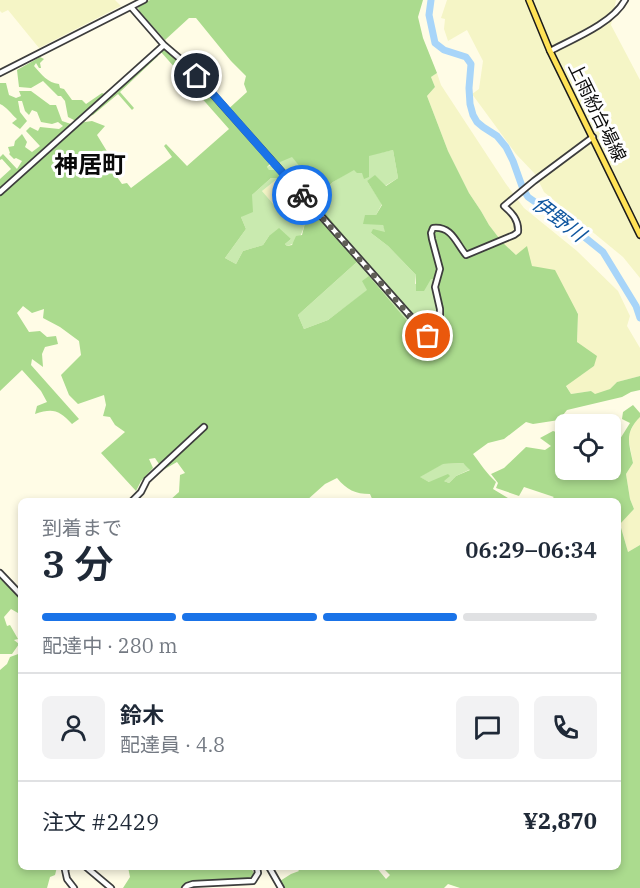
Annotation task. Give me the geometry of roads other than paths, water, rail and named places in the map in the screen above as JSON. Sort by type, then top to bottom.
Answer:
[{"type":"main road","name":"上雨紛台場線","points":[[529,0],[550,51],[640,235]]},
{"type":"street","points":[[0,73],[144,0]]},
{"type":"street","points":[[550,51],[607,21],[625,0]]},
{"type":"street","points":[[130,7],[164,45],[192,71],[428,336],[436,334],[440,324],[440,309],[435,287],[440,269],[432,239],[433,228],[437,227],[453,235],[466,255],[518,232],[516,218],[504,206],[593,137]]},
{"type":"street","points":[[0,192],[164,45]]},
{"type":"street","points":[[135,498],[147,480],[204,427]]},
{"type":"street","points":[[0,573],[18,592]]},
{"type":"street","points":[[66,870],[67,879],[74,888]]},
{"type":"street","points":[[90,870],[111,888]]},
{"type":"street","points":[[186,888],[193,884],[253,881],[257,877],[258,870]]},
{"type":"street","points":[[271,870],[281,888]]},
{"type":"waterway","name":"伊野川","points":[[431,0],[429,15],[435,43],[444,50],[466,57],[471,64],[470,104],[477,122],[497,136],[506,147],[528,197],[553,218],[572,227],[603,252],[636,306],[640,318]]},
{"type":"district","name":"神居町","points":[[90,165]]}]
